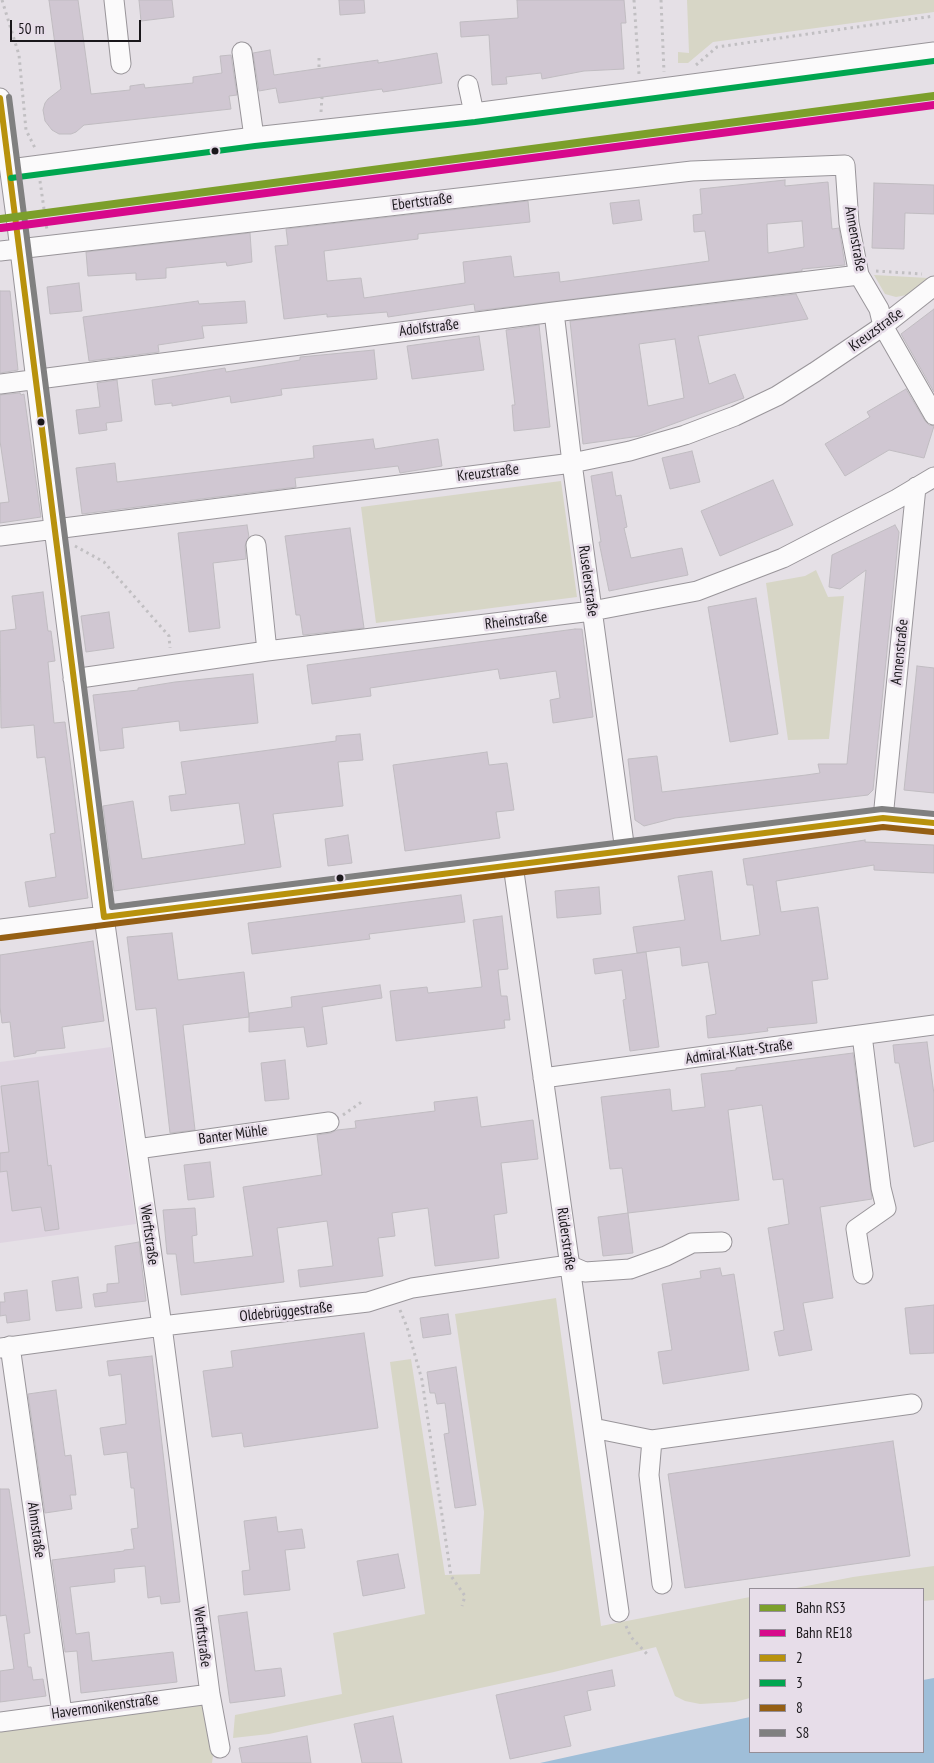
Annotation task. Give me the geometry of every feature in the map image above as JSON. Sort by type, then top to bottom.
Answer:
[{"type":"street","points":[[114,0],[121,64]]},
{"type":"street","points":[[242,52],[254,137]]},
{"type":"street","points":[[10,169],[254,137],[474,113],[934,52]]},
{"type":"street","points":[[468,85],[474,113]]},
{"type":"street","name":"Werftstraße","points":[[1,110],[104,917],[162,1326],[210,1694],[220,1748]]},
{"type":"street","name":"Ebertstraße","points":[[0,251],[692,171],[845,165]]},
{"type":"street","name":"Annenstraße","points":[[845,165],[849,223],[859,274],[879,309],[883,326],[934,415]]},
{"type":"street","name":"Adolfstraße","points":[[0,384],[859,274]]},
{"type":"street","name":"Kreuzstraße","points":[[0,536],[572,463],[630,451],[684,435],[735,416],[777,396],[883,326],[932,280]]},
{"type":"street","name":"Ruselerstraße","points":[[554,312],[572,463],[625,851]]},
{"type":"street","name":"Rheinstraße","points":[[73,679],[267,651],[592,611],[697,592],[783,558],[934,477]]},
{"type":"street","name":"Annenstraße","points":[[883,818],[916,487]]},
{"type":"street","points":[[256,545],[267,651]]},
{"type":"street","points":[[0,929],[883,818],[934,823]]},
{"type":"street","name":"Rüderstraße","points":[[513,865],[619,1612]]},
{"type":"street","name":"Admiral-Klatt-Straße","points":[[543,1078],[934,1025]]},
{"type":"street","points":[[862,1035],[881,1188],[886,1208],[856,1229],[863,1274]]},
{"type":"street","name":"Banter Mühle","points":[[137,1149],[329,1122]]},
{"type":"street","points":[[569,1265],[585,1272],[630,1269],[692,1244],[722,1242]]},
{"type":"street","name":"Oldebrüggestraße","points":[[5,1347],[162,1326],[368,1302],[412,1288],[569,1265]]},
{"type":"street","name":"Ahmstraße","points":[[5,1347],[62,1713]]},
{"type":"street","points":[[592,1428],[652,1440],[912,1404]]},
{"type":"street","points":[[652,1440],[649,1475],[662,1584]]},
{"type":"street","name":"Havermonikenstraße","points":[[0,1722],[210,1694]]},
{"type":"path","points":[[2,0],[18,55],[26,130]]},
{"type":"path","points":[[634,0],[639,90]]},
{"type":"path","points":[[661,0],[665,87]]},
{"type":"path","points":[[319,58],[320,68]]},
{"type":"path","points":[[38,165],[49,245]]},
{"type":"path","points":[[859,274],[868,270],[932,280]]},
{"type":"path","points":[[71,550],[76,546],[104,562],[169,636],[173,665]]},
{"type":"path","points":[[329,1122],[337,1119],[363,1101]]},
{"type":"path","points":[[393,1294],[408,1327],[422,1380],[451,1576],[465,1596],[462,1606]]},
{"type":"path","points":[[619,1612],[631,1637],[647,1654]]},
{"type":"shaded area","points":[[687,0],[934,0],[934,12],[713,42],[688,63],[678,63],[678,52],[689,53]]},
{"type":"shaded area","points":[[874,275],[928,278],[907,295],[896,297],[885,294]]},
{"type":"shaded area","points":[[561,481],[577,597],[376,623],[361,507]]},
{"type":"shaded area","points":[[816,570],[828,597],[844,596],[829,739],[788,740],[766,583],[805,576]]},
{"type":"shaded area","points":[[111,1047],[136,1224],[0,1243],[0,1062]]},
{"type":"shaded area","points":[[556,1298],[601,1626],[749,1597],[749,1698],[735,1702],[700,1704],[685,1701],[675,1696],[656,1647],[554,1672],[269,1734],[233,1738],[235,1715],[342,1694],[333,1633],[425,1614],[390,1362],[411,1359],[445,1575],[480,1574],[484,1512],[455,1314]]},
{"type":"shaded area","points":[[934,1566],[934,1600],[924,1601],[924,1588],[796,1588],[853,1577]]},
{"type":"shaded area","points":[[203,1700],[218,1748],[213,1756],[212,1763],[0,1763],[0,1728]]},
{"type":"water","points":[[934,1678],[934,1763],[540,1763],[749,1717],[749,1753],[924,1753],[924,1680]]},
{"type":"building","points":[[49,0],[78,0],[91,94],[130,90],[130,86],[144,84],[145,88],[193,83],[193,77],[222,73],[220,56],[231,55],[237,95],[229,96],[231,109],[84,125],[71,134],[59,134],[52,130],[45,121],[43,110],[48,99],[61,89]]},
{"type":"building","points":[[139,0],[172,0],[174,17],[141,21]]},
{"type":"building","points":[[339,0],[364,0],[365,13],[340,15]]},
{"type":"building","points":[[517,0],[624,0],[626,23],[621,23],[624,69],[584,71],[542,79],[541,73],[506,77],[507,84],[492,85],[489,35],[461,37],[460,22],[518,18]]},
{"type":"building","points":[[270,50],[274,75],[378,60],[378,63],[437,53],[442,83],[383,92],[382,89],[279,103],[276,88],[259,91],[253,53]]},
{"type":"building","points":[[785,180],[785,186],[828,182],[832,229],[839,228],[845,265],[475,311],[474,304],[388,317],[387,312],[327,317],[327,314],[284,319],[275,246],[288,245],[286,229],[528,201],[530,222],[418,234],[418,239],[324,251],[327,281],[361,278],[364,298],[465,283],[463,262],[511,256],[514,277],[559,272],[560,282],[709,261],[705,231],[694,232],[693,215],[702,214],[700,189]],"holes":[[[802,221],[804,247],[768,253],[767,224]]]},
{"type":"building","points":[[874,183],[934,185],[934,214],[905,213],[904,249],[872,248]]},
{"type":"building","points":[[639,200],[642,220],[613,224],[610,203]]},
{"type":"building","points":[[250,233],[252,262],[227,266],[226,262],[166,268],[166,278],[136,280],[136,273],[88,276],[86,252]]},
{"type":"building","points":[[79,283],[82,311],[50,314],[47,287]]},
{"type":"building","points":[[0,291],[10,291],[18,370],[0,373]]},
{"type":"building","points":[[796,294],[808,319],[698,336],[709,384],[735,374],[744,398],[640,436],[583,444],[570,321]],"holes":[[[675,339],[684,398],[648,406],[639,344]]]},
{"type":"building","points":[[198,301],[199,304],[245,301],[247,323],[202,326],[204,338],[158,345],[159,352],[89,361],[83,317]]},
{"type":"building","points":[[934,309],[934,392],[901,334]]},
{"type":"building","points":[[539,325],[550,427],[514,431],[512,405],[515,405],[506,330]]},
{"type":"building","points":[[479,336],[484,370],[412,379],[407,346]]},
{"type":"building","points":[[374,350],[377,379],[281,389],[282,395],[231,403],[230,396],[172,406],[172,403],[155,405],[152,380],[225,368],[226,372],[300,360],[300,357]]},
{"type":"building","points":[[117,380],[122,421],[106,423],[107,430],[79,434],[76,410],[100,407],[97,383]]},
{"type":"building","points":[[906,389],[925,421],[929,425],[934,426],[924,458],[889,450],[845,476],[825,444],[870,417],[867,412]]},
{"type":"building","points":[[20,393],[21,395],[24,394],[41,517],[0,523],[0,503],[9,502],[0,441],[0,395]]},
{"type":"building","points":[[373,439],[375,449],[438,439],[442,466],[400,473],[398,466],[295,478],[296,487],[82,514],[76,468],[115,463],[117,482],[314,458],[313,446]]},
{"type":"building","points":[[692,451],[700,482],[670,489],[662,458]]},
{"type":"building","points":[[612,472],[616,496],[621,495],[627,527],[624,528],[631,558],[682,548],[688,575],[609,591],[599,542],[601,542],[591,476]]},
{"type":"building","points":[[773,480],[793,525],[720,556],[701,511]]},
{"type":"building","points":[[247,525],[249,537],[245,546],[246,559],[213,563],[220,628],[189,632],[178,533]]},
{"type":"building","points":[[895,525],[899,532],[873,790],[868,795],[675,818],[644,826],[635,820],[628,759],[657,756],[662,792],[820,773],[818,764],[847,764],[866,570],[840,589],[829,587],[832,555]]},
{"type":"building","points":[[350,528],[364,628],[303,635],[300,615],[296,615],[285,536]]},
{"type":"building","points":[[43,592],[48,631],[51,631],[55,661],[48,662],[54,723],[65,722],[88,898],[29,907],[25,882],[56,877],[50,834],[55,833],[45,757],[37,758],[34,725],[1,728],[0,631],[16,629],[12,596]]},
{"type":"building","points":[[756,598],[778,734],[730,742],[708,607]]},
{"type":"building","points":[[109,612],[114,648],[86,652],[81,616]]},
{"type":"building","points":[[582,629],[593,717],[553,723],[550,700],[560,698],[556,671],[500,679],[498,669],[370,688],[371,696],[312,704],[307,665]]},
{"type":"building","points":[[917,666],[934,668],[934,793],[904,790]]},
{"type":"building","points":[[253,674],[258,723],[180,731],[179,721],[122,728],[124,748],[100,751],[93,695],[138,690],[138,688],[175,682]]},
{"type":"building","points":[[360,734],[363,760],[338,762],[343,806],[273,814],[281,867],[114,891],[103,806],[133,801],[142,859],[245,844],[239,803],[171,811],[169,796],[186,794],[181,762],[336,741],[336,736]]},
{"type":"building","points":[[487,752],[489,765],[507,763],[514,810],[496,812],[500,838],[405,851],[393,765]]},
{"type":"building","points":[[348,835],[352,863],[328,866],[325,839]]},
{"type":"building","points":[[865,840],[865,842],[934,845],[934,873],[874,870],[874,865],[776,881],[781,912],[818,907],[828,979],[812,981],[817,1023],[767,1028],[768,1031],[708,1038],[706,1016],[716,1014],[708,962],[682,966],[680,947],[637,953],[633,927],[685,920],[678,876],[712,871],[721,941],[760,935],[753,885],[747,885],[743,859]]},
{"type":"building","points":[[599,887],[601,914],[557,918],[555,891]]},
{"type":"building","points":[[461,895],[465,922],[369,934],[370,939],[252,954],[248,923]]},
{"type":"building","points":[[502,916],[508,969],[498,970],[501,996],[507,996],[510,1020],[504,1020],[505,1028],[396,1041],[390,991],[427,987],[428,993],[482,987],[473,920]]},
{"type":"building","points":[[172,933],[178,980],[244,972],[249,1017],[183,1025],[195,1130],[170,1133],[156,1008],[136,1010],[127,937]]},
{"type":"building","points":[[93,941],[104,1021],[62,1027],[65,1048],[36,1051],[36,1053],[14,1057],[10,1022],[2,1023],[0,1007],[0,955]]},
{"type":"building","points":[[646,952],[659,1047],[630,1051],[623,1000],[626,999],[622,970],[595,974],[593,959]]},
{"type":"building","points":[[380,985],[382,998],[322,1007],[327,1044],[307,1047],[304,1027],[249,1032],[249,1013],[292,1007],[291,997]]},
{"type":"building","points":[[927,1042],[934,1094],[934,1141],[914,1147],[899,1063],[895,1063],[893,1045]]},
{"type":"building","points":[[853,1053],[872,1199],[820,1207],[833,1298],[803,1303],[812,1350],[779,1356],[774,1332],[784,1330],[768,1228],[789,1224],[783,1179],[773,1180],[762,1105],[728,1110],[739,1200],[628,1213],[622,1168],[610,1169],[601,1097],[670,1089],[672,1111],[705,1107],[701,1074]]},
{"type":"building","points":[[285,1060],[289,1099],[265,1101],[261,1063]]},
{"type":"building","points":[[38,1081],[48,1166],[51,1165],[59,1229],[45,1231],[41,1207],[12,1211],[7,1171],[0,1172],[0,1153],[9,1152],[1,1086]]},
{"type":"building","points":[[477,1097],[481,1127],[533,1120],[538,1159],[501,1163],[507,1213],[494,1215],[499,1258],[435,1266],[428,1208],[392,1213],[395,1236],[378,1238],[383,1276],[300,1287],[298,1270],[333,1266],[327,1221],[277,1228],[284,1282],[181,1295],[176,1254],[167,1254],[163,1210],[195,1208],[197,1235],[192,1236],[194,1263],[253,1256],[243,1187],[322,1175],[317,1135],[356,1128],[355,1121],[435,1111],[434,1102]]},
{"type":"building","points":[[210,1162],[214,1197],[188,1200],[184,1165]]},
{"type":"building","points":[[628,1213],[633,1253],[603,1256],[598,1217]]},
{"type":"building","points":[[139,1242],[146,1301],[95,1307],[93,1294],[107,1292],[107,1284],[119,1283],[115,1246]]},
{"type":"building","points":[[720,1268],[722,1276],[734,1274],[749,1370],[663,1384],[658,1352],[672,1350],[662,1284],[701,1278],[700,1271]]},
{"type":"building","points":[[78,1277],[82,1308],[56,1311],[52,1281]]},
{"type":"building","points":[[27,1290],[30,1320],[7,1323],[6,1315],[0,1316],[0,1302],[5,1302],[4,1293]]},
{"type":"building","points":[[934,1305],[934,1353],[910,1354],[905,1308]]},
{"type":"building","points":[[448,1314],[451,1334],[423,1338],[420,1318]]},
{"type":"building","points":[[364,1333],[378,1428],[244,1447],[242,1433],[212,1437],[203,1371],[233,1367],[231,1351]]},
{"type":"building","points":[[152,1356],[180,1602],[161,1604],[160,1596],[148,1598],[145,1566],[114,1569],[115,1582],[70,1587],[76,1634],[89,1632],[92,1661],[173,1652],[177,1682],[81,1693],[77,1651],[65,1652],[52,1560],[134,1549],[131,1529],[138,1528],[134,1488],[131,1488],[127,1452],[104,1455],[100,1428],[126,1424],[121,1374],[109,1376],[107,1361]]},
{"type":"building","points":[[456,1367],[476,1505],[455,1508],[444,1434],[449,1433],[445,1403],[437,1404],[435,1393],[430,1393],[427,1372]]},
{"type":"building","points":[[56,1390],[65,1456],[71,1455],[76,1495],[70,1495],[72,1509],[45,1513],[28,1394]]},
{"type":"building","points":[[893,1441],[910,1556],[685,1588],[668,1474]]},
{"type":"building","points":[[0,1489],[9,1489],[30,1633],[24,1634],[28,1667],[31,1667],[33,1680],[43,1679],[46,1696],[0,1702],[0,1671],[14,1669],[6,1615],[0,1616]]},
{"type":"building","points":[[276,1517],[278,1532],[302,1529],[305,1548],[285,1550],[290,1590],[244,1595],[242,1571],[250,1570],[244,1521]]},
{"type":"building","points":[[398,1554],[405,1588],[363,1596],[357,1561]]},
{"type":"building","points":[[247,1612],[255,1671],[281,1668],[285,1696],[230,1703],[218,1616]]},
{"type":"building","points":[[612,1670],[615,1686],[587,1691],[591,1710],[564,1716],[571,1746],[510,1759],[496,1695]]},
{"type":"building","points":[[393,1716],[402,1763],[362,1763],[354,1724]]},
{"type":"building","points":[[307,1736],[311,1763],[242,1763],[239,1748]]},
{"type":"rail line","name":"RS3","points":[[0,219],[934,96]]},
{"type":"rail line","name":"RE18","points":[[1,228],[934,105]]},
{"type":"transit line","name":"3","points":[[11,178],[255,146],[475,122],[934,61]]},
{"type":"transit line","name":"S8","points":[[9,97],[112,907],[882,809],[934,814]]},
{"type":"transit line","name":"2","points":[[0,98],[104,917]]},
{"type":"transit line","name":"2","points":[[104,917],[883,818],[934,823]]},
{"type":"transit line","name":"8","points":[[1,938],[883,827],[933,832]]}]
